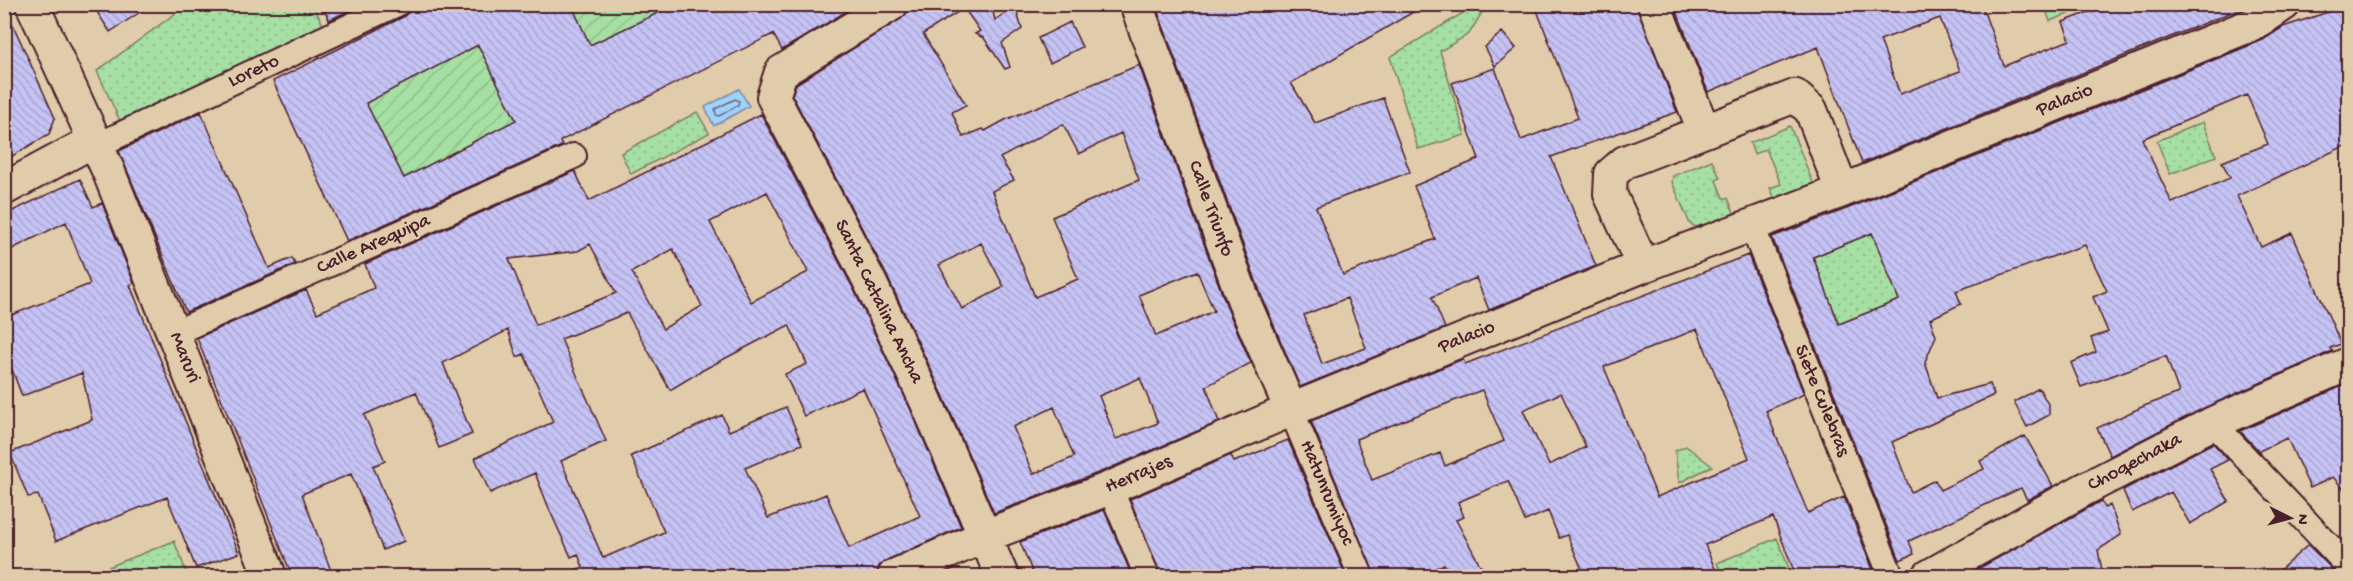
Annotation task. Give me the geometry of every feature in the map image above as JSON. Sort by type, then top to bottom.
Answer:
[{"type":"street","name":"Maruri","points":[[32,4],[103,139],[174,333],[270,576]]},
{"type":"street","name":"Loreto","points":[[103,139],[397,4]]},
{"type":"street","name":"Santa Catalina Ancha","points":[[891,4],[781,72],[773,97],[875,291],[926,401],[1002,576]]},
{"type":"street","name":"Calle Triunfo","points":[[1136,4],[1245,304],[1291,410]]},
{"type":"street","points":[[1654,4],[1704,131]]},
{"type":"street","name":"Palacio","points":[[1291,410],[1643,266],[1842,191],[2256,23],[2284,4]]},
{"type":"street","points":[[1643,266],[1610,194],[1611,174],[1625,162],[1795,96],[1810,110],[1842,191]]},
{"type":"street","points":[[4,189],[103,139]]},
{"type":"street","name":"Calle Arequipa","points":[[174,333],[574,156]]},
{"type":"street","name":"Siete Culebras","points":[[1752,226],[1891,576]]},
{"type":"street","name":"Choqechaka","points":[[1929,576],[2083,490],[2212,423],[2349,364]]},
{"type":"street","name":"Herrajes","points":[[894,576],[985,536],[1110,488],[1291,410]]},
{"type":"street","name":"Hatunrumiyoc","points":[[1291,410],[1361,576]]},
{"type":"street","points":[[2212,423],[2349,567]]},
{"type":"street","points":[[1110,488],[1147,576]]},
{"type":"green space","points":[[670,4],[671,7],[590,45],[571,5]]},
{"type":"green space","points":[[184,5],[313,5],[323,25],[121,123],[97,71]]},
{"type":"green space","points":[[1476,5],[1490,5],[1484,9],[1469,34],[1440,51],[1465,135],[1418,149],[1390,57]]},
{"type":"green space","points":[[2044,5],[2092,5],[2050,21]]},
{"type":"green space","points":[[478,45],[516,120],[404,178],[366,103]]},
{"type":"green space","points":[[697,112],[709,133],[631,174],[621,153]]},
{"type":"green space","points":[[2203,122],[2216,156],[2170,174],[2157,141]]},
{"type":"green space","points":[[1790,126],[1813,183],[1775,199],[1770,188],[1781,184],[1766,149],[1754,154],[1750,143]]},
{"type":"green space","points":[[1712,160],[1720,178],[1716,180],[1723,198],[1728,198],[1735,215],[1696,227],[1690,224],[1672,182],[1673,176]]},
{"type":"green space","points":[[1872,233],[1899,300],[1839,324],[1813,257]]},
{"type":"green space","points":[[1686,446],[1712,466],[1679,483],[1675,451]]},
{"type":"green space","points":[[1777,538],[1792,576],[1722,576],[1717,563]]},
{"type":"green space","points":[[174,541],[188,576],[109,576],[106,568]]},
{"type":"water","points":[[739,89],[749,106],[714,126],[705,107]]},
{"type":"building","points":[[92,4],[152,4],[110,32]]},
{"type":"building","points":[[322,4],[363,4],[329,20]]},
{"type":"building","points":[[411,4],[571,4],[590,45],[677,4],[845,4],[849,10],[782,50],[773,34],[560,141],[562,146],[347,241],[273,81],[409,12]],"holes":[[[478,45],[516,120],[404,178],[366,103]]]},
{"type":"building","points":[[916,4],[991,4],[995,20],[1015,6],[1022,29],[1002,43],[1010,67],[1005,69],[984,38],[975,34],[980,31],[964,8],[923,34],[966,105],[952,112],[963,137],[983,129],[985,131],[1005,120],[1139,65],[1228,310],[1251,363],[1206,386],[1219,422],[1103,471],[994,513],[942,393],[886,274],[792,95],[796,84],[901,19]],"holes":[[[1063,124],[1079,154],[1121,133],[1139,180],[1052,217],[1078,279],[1035,297],[992,191],[1014,180],[1000,158]],[[981,243],[1004,287],[962,309],[939,265]],[[1197,271],[1214,311],[1156,336],[1139,295]],[[1140,378],[1158,423],[1116,439],[1099,396]],[[1054,407],[1074,457],[1033,474],[1013,427]]]},
{"type":"building","points":[[1171,4],[1427,4],[1291,83],[1315,123],[1383,98],[1410,172],[1316,207],[1343,275],[1435,239],[1414,186],[1479,159],[1452,83],[1495,68],[1521,140],[1578,118],[1535,5],[1636,4],[1677,112],[1551,157],[1596,266],[1489,310],[1476,278],[1432,297],[1445,328],[1300,387],[1262,297],[1158,12]],"holes":[[[1347,298],[1366,348],[1322,364],[1304,315]]]},
{"type":"building","points":[[1674,4],[1981,4],[2004,66],[2070,40],[2063,22],[2110,4],[2251,4],[1862,163],[1818,47],[1708,92]],"holes":[[[1940,18],[1960,71],[1900,94],[1880,40]]]},
{"type":"building","points":[[4,5],[55,118],[49,134],[4,161]]},
{"type":"building","points":[[2349,5],[2349,144],[2237,196],[2261,247],[2292,233],[2341,344],[2330,348],[2332,351],[2206,407],[2110,456],[2097,428],[2179,393],[2166,356],[2081,387],[2071,363],[2096,352],[2091,338],[2108,332],[2093,297],[2107,291],[2085,245],[1956,291],[1961,304],[1930,319],[1936,336],[1925,362],[1937,398],[1990,384],[1994,395],[1892,442],[1911,492],[1935,480],[1940,490],[1984,469],[1980,461],[2025,436],[2053,486],[2027,500],[2021,488],[1909,541],[1914,554],[1900,560],[1772,237],[2263,40],[2283,27]],"holes":[[[2247,95],[2268,144],[2222,162],[2230,178],[2172,203],[2142,139]],[[1872,233],[1899,300],[1839,324],[1813,257]]]},
{"type":"building","points":[[1070,22],[1082,47],[1050,63],[1038,38]]},
{"type":"building","points":[[1502,32],[1516,48],[1495,66],[1485,47]]},
{"type":"building","points":[[201,112],[269,268],[292,258],[295,264],[186,312],[119,151]]},
{"type":"building","points":[[761,114],[854,290],[910,408],[961,527],[887,560],[879,566],[876,576],[561,576],[583,567],[578,554],[571,557],[535,473],[490,493],[475,458],[553,422],[524,354],[517,357],[508,330],[443,363],[472,434],[439,448],[416,392],[364,415],[385,461],[373,466],[404,541],[383,550],[351,474],[302,494],[333,576],[292,576],[197,338],[306,290],[317,313],[374,288],[365,264],[575,171],[589,201]],"holes":[[[767,192],[808,272],[751,302],[710,222]],[[590,244],[616,293],[536,325],[509,259],[578,251]],[[673,249],[702,306],[663,329],[632,272]],[[627,313],[670,390],[789,325],[807,364],[785,374],[804,416],[863,388],[920,516],[849,548],[826,494],[768,518],[745,468],[802,444],[786,407],[729,431],[722,415],[631,456],[664,532],[603,558],[561,461],[606,441],[561,339]]]},
{"type":"building","points":[[80,179],[93,207],[102,203],[134,283],[130,285],[239,553],[196,568],[167,497],[56,541],[38,495],[28,497],[10,453],[92,420],[82,373],[22,396],[4,348],[4,318],[90,284],[66,222],[4,253],[4,215]]},
{"type":"building","points":[[1748,255],[1804,394],[1766,411],[1808,513],[1844,497],[1874,572],[1865,576],[1796,576],[1773,517],[1705,545],[1718,576],[1585,576],[1567,535],[1559,538],[1548,511],[1525,521],[1508,481],[1458,502],[1464,517],[1456,520],[1486,576],[1450,576],[1444,564],[1419,576],[1375,576],[1311,421],[1463,359],[1465,364]],"holes":[[[1697,329],[1749,458],[1657,497],[1604,367]],[[1482,390],[1504,441],[1445,466],[1440,453],[1372,480],[1356,439]],[[1561,393],[1586,447],[1549,465],[1523,410]]]},
{"type":"building","points":[[2347,384],[2349,432],[2341,436],[2349,451],[2349,495],[2333,477],[2310,488],[2287,438],[2259,451],[2240,431]]},
{"type":"building","points":[[2039,388],[2049,406],[2049,415],[2027,427],[2014,402]]},
{"type":"building","points":[[1288,440],[1346,576],[1161,576],[1130,499],[1231,455],[1234,462]]},
{"type":"building","points":[[2213,443],[2228,460],[2210,469],[2229,501],[2190,524],[2171,492],[2132,512],[2123,490]]},
{"type":"building","points":[[2101,501],[2105,508],[2110,505],[2121,535],[2098,550],[2103,576],[1965,576]]},
{"type":"building","points":[[1104,510],[1132,576],[1034,576],[1020,542]]},
{"type":"building","points":[[2308,545],[2339,576],[2273,576]]}]
